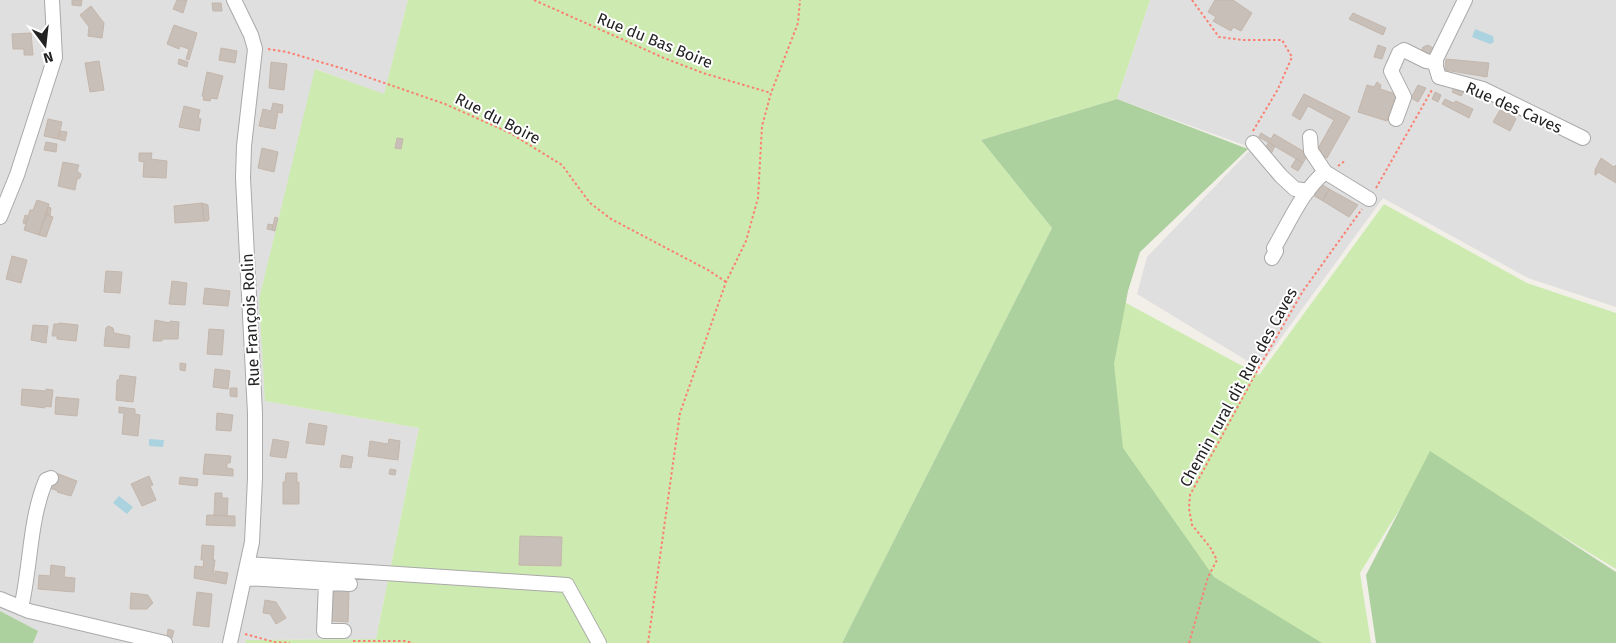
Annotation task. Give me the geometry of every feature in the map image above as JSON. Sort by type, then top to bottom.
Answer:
[{"type":"street","points":[[0,217],[17,174],[55,57],[52,0]]},
{"type":"street","name":"Rue François Rolin","points":[[232,637],[252,542],[256,478],[255,413],[243,178],[244,146],[254,50],[251,36],[234,0]]},
{"type":"street","points":[[1439,77],[1436,59],[1465,0]]},
{"type":"street","points":[[1384,84],[1400,53],[1404,50],[1426,61],[1436,62]]},
{"type":"street","points":[[1391,71],[1404,97],[1396,119]]},
{"type":"street","name":"Rue des Caves","points":[[1439,77],[1483,89],[1583,138]]},
{"type":"street","points":[[1310,137],[1311,152],[1325,172],[1369,199]]},
{"type":"street","points":[[1253,142],[1281,176],[1295,189],[1308,191]]},
{"type":"street","points":[[1272,258],[1276,251],[1274,248],[1308,191],[1315,180],[1325,172]]},
{"type":"street","points":[[21,608],[33,527],[39,501],[46,480],[52,478]]},
{"type":"street","points":[[248,564],[567,585],[599,643]]},
{"type":"street","points":[[245,578],[350,584]]},
{"type":"street","points":[[326,583],[324,631],[349,636]]},
{"type":"street","points":[[0,599],[21,608],[165,643]]},
{"type":"path","name":"Rue du Bas Boire","points":[[534,0],[664,58],[703,73],[771,93]]},
{"type":"path","points":[[648,643],[680,413],[726,282],[746,241],[758,198],[762,126],[771,93],[798,23],[800,0]]},
{"type":"path","points":[[1192,0],[1219,37],[1243,40],[1282,40],[1292,57],[1278,89],[1250,136],[1253,142]]},
{"type":"path","name":"Rue du Boire","points":[[254,50],[265,48],[287,52],[344,69],[445,104],[510,133],[562,165],[590,203],[611,219],[708,270],[726,282]]},
{"type":"path","name":"Chemin rural dit Rue des Caves","points":[[1190,643],[1208,577],[1217,560],[1210,547],[1192,525],[1189,508],[1190,495],[1256,371],[1303,291],[1369,199],[1439,77]]},
{"type":"path","points":[[349,636],[414,643]]},
{"type":"path","points":[[232,637],[290,643]]},
{"type":"shaded area","points":[[0,0],[408,0],[384,95],[316,69],[265,401],[419,428],[376,639],[246,640],[245,643],[33,643],[37,631],[0,611]]},
{"type":"shaded area","points":[[1150,0],[1616,0],[1616,307],[1528,278],[1383,198],[1259,368],[1137,294],[1147,257],[1252,148],[1117,99]]},
{"type":"green space","points":[[408,0],[1150,0],[1117,99],[981,140],[1052,228],[842,643],[245,643],[246,640],[376,639],[419,428],[265,401],[259,299],[315,69],[384,94]]},
{"type":"green space","points":[[1117,99],[1248,149],[1140,252],[1128,291],[1114,364],[1123,448],[1214,577],[1322,643],[842,643],[1052,228],[981,140]]},
{"type":"green space","points":[[1384,204],[1527,283],[1616,313],[1616,569],[1432,457],[1360,573],[1371,643],[1318,643],[1198,583],[1098,448],[1117,298],[1259,375]]},
{"type":"green space","points":[[1430,451],[1616,572],[1616,643],[1376,643],[1366,575]]},
{"type":"green space","points":[[0,611],[38,631],[33,643],[0,643]]},
{"type":"water","points":[[1475,29],[1493,36],[1494,42],[1490,44],[1472,37]]},
{"type":"water","points":[[149,439],[164,440],[163,447],[149,446]]},
{"type":"water","points":[[119,496],[133,507],[127,514],[113,503]]},
{"type":"building","points":[[72,0],[82,0],[81,6],[72,5]]},
{"type":"building","points":[[177,0],[187,0],[183,13],[173,9]]},
{"type":"building","points":[[1215,0],[1233,0],[1252,13],[1241,31],[1233,27],[1231,31],[1213,21],[1216,17],[1208,12]]},
{"type":"building","points":[[212,3],[221,3],[222,11],[213,11]]},
{"type":"building","points":[[91,6],[104,23],[102,38],[88,36],[89,27],[80,15]]},
{"type":"building","points":[[1353,13],[1386,28],[1383,35],[1349,19]]},
{"type":"building","points":[[174,25],[197,33],[189,60],[186,59],[189,49],[180,46],[179,49],[167,44]]},
{"type":"building","points":[[31,33],[33,55],[24,55],[24,49],[13,49],[12,34]]},
{"type":"building","points":[[1378,45],[1386,48],[1382,59],[1374,57]]},
{"type":"building","points":[[1428,45],[1433,48],[1429,57],[1421,52],[1423,47]]},
{"type":"building","points":[[221,48],[237,51],[235,63],[219,60]]},
{"type":"building","points":[[179,59],[188,62],[187,67],[178,64]]},
{"type":"building","points":[[1446,59],[1489,63],[1487,77],[1445,70]]},
{"type":"building","points":[[99,61],[104,90],[90,92],[85,63]]},
{"type":"building","points":[[271,62],[287,64],[284,90],[269,88]]},
{"type":"building","points":[[207,72],[223,76],[217,99],[211,98],[210,101],[203,100],[204,97],[202,96]]},
{"type":"building","points":[[1377,82],[1381,85],[1380,89],[1396,94],[1387,121],[1358,112],[1367,85],[1374,87]]},
{"type":"building","points":[[1456,84],[1467,87],[1461,96],[1452,92]]},
{"type":"building","points":[[1418,85],[1426,88],[1418,102],[1411,98]]},
{"type":"building","points":[[1435,92],[1441,95],[1438,102],[1432,99]]},
{"type":"building","points":[[1304,94],[1350,117],[1327,158],[1316,152],[1334,120],[1308,106],[1300,120],[1292,115]]},
{"type":"building","points":[[1445,99],[1453,103],[1456,101],[1473,109],[1469,118],[1442,104]]},
{"type":"building","points":[[273,103],[283,105],[282,113],[278,112],[275,129],[259,126],[263,109],[271,111]]},
{"type":"building","points":[[184,106],[200,110],[198,118],[201,119],[199,131],[179,127]]},
{"type":"building","points":[[1500,110],[1508,114],[1509,111],[1516,114],[1514,117],[1516,119],[1510,131],[1493,122]]},
{"type":"building","points":[[48,119],[62,122],[58,139],[44,136]]},
{"type":"building","points":[[60,131],[67,132],[65,141],[58,139]]},
{"type":"building","points":[[1261,133],[1271,139],[1274,134],[1308,154],[1303,163],[1259,137]]},
{"type":"building","points":[[397,138],[403,139],[401,149],[395,148]]},
{"type":"building","points":[[46,142],[57,144],[56,152],[44,150]]},
{"type":"building","points":[[1269,142],[1275,146],[1271,154],[1264,150]]},
{"type":"building","points":[[262,148],[278,152],[274,172],[258,168]]},
{"type":"building","points":[[139,153],[152,153],[151,159],[167,161],[166,178],[143,177],[144,162],[139,161]]},
{"type":"building","points":[[1601,158],[1614,167],[1616,165],[1616,183],[1598,172],[1595,175],[1595,170]]},
{"type":"building","points":[[1296,159],[1303,163],[1298,171],[1291,167]]},
{"type":"building","points":[[63,162],[79,165],[77,171],[81,174],[80,178],[77,179],[75,190],[58,186]]},
{"type":"building","points":[[1318,182],[1329,189],[1323,201],[1311,194]]},
{"type":"building","points":[[1329,189],[1358,205],[1349,217],[1323,201]]},
{"type":"building","points":[[37,200],[49,204],[39,235],[24,230],[30,210],[33,210]]},
{"type":"building","points":[[202,203],[204,221],[175,223],[174,206]]},
{"type":"building","points":[[202,203],[208,205],[208,221],[204,221]]},
{"type":"building","points":[[48,207],[51,208],[50,216],[45,214]]},
{"type":"building","points":[[45,214],[53,217],[46,237],[39,235],[45,220]]},
{"type":"building","points":[[25,215],[28,216],[26,224],[23,223]]},
{"type":"building","points":[[275,217],[278,218],[275,231],[272,230]]},
{"type":"building","points":[[268,224],[273,225],[272,230],[267,229]]},
{"type":"building","points":[[12,256],[27,260],[21,283],[6,279]]},
{"type":"building","points":[[106,271],[122,272],[120,293],[104,292]]},
{"type":"building","points":[[172,281],[187,283],[185,305],[169,304]]},
{"type":"building","points":[[205,288],[230,291],[228,306],[203,304]]},
{"type":"building","points":[[155,320],[170,323],[170,321],[179,322],[178,339],[153,341]]},
{"type":"building","points":[[54,324],[78,325],[76,341],[57,339],[57,336],[52,336]]},
{"type":"building","points":[[33,325],[48,326],[46,343],[31,340]]},
{"type":"building","points":[[108,326],[113,328],[114,333],[130,336],[129,348],[104,346],[106,328]]},
{"type":"building","points":[[209,329],[224,330],[222,355],[207,354]]},
{"type":"building","points":[[180,363],[186,364],[185,371],[180,370]]},
{"type":"building","points":[[215,369],[230,371],[228,389],[213,387]]},
{"type":"building","points":[[120,375],[136,377],[133,402],[116,400],[117,380],[119,380]]},
{"type":"building","points":[[230,388],[237,388],[237,397],[230,396]]},
{"type":"building","points":[[22,389],[53,390],[51,407],[21,405]]},
{"type":"building","points":[[56,397],[79,399],[77,416],[55,414]]},
{"type":"building","points":[[119,407],[135,409],[135,414],[140,415],[138,436],[122,434],[124,413],[119,413]]},
{"type":"building","points":[[217,413],[233,415],[231,431],[216,430]]},
{"type":"building","points":[[309,423],[327,426],[324,445],[306,443]]},
{"type":"building","points":[[273,439],[289,442],[286,458],[270,456]]},
{"type":"building","points":[[389,439],[400,441],[398,460],[368,456],[370,441],[388,444]]},
{"type":"building","points":[[205,454],[231,456],[230,463],[227,463],[227,468],[233,469],[233,476],[203,474]]},
{"type":"building","points":[[342,455],[353,457],[351,468],[340,467]]},
{"type":"building","points":[[390,469],[396,470],[395,475],[389,474]]},
{"type":"building","points":[[56,473],[77,481],[71,496],[50,488]]},
{"type":"building","points":[[286,473],[297,473],[299,504],[283,504],[283,482],[285,482]]},
{"type":"building","points":[[149,476],[153,485],[150,486],[156,500],[142,506],[131,484]]},
{"type":"building","points":[[180,477],[198,479],[197,486],[179,484]]},
{"type":"building","points":[[215,493],[222,493],[222,498],[228,498],[227,516],[214,515]]},
{"type":"building","points":[[207,515],[235,516],[235,526],[206,525]]},
{"type":"building","points":[[520,536],[562,537],[561,566],[519,565]]},
{"type":"building","points":[[202,545],[214,546],[213,574],[215,574],[215,571],[228,573],[226,584],[194,578],[195,566],[203,567],[204,560],[201,560]]},
{"type":"building","points":[[51,565],[65,567],[64,577],[75,578],[74,592],[38,589],[39,575],[50,576]]},
{"type":"building","points":[[333,590],[349,590],[348,622],[332,621]]},
{"type":"building","points":[[197,592],[212,594],[209,627],[193,625]]},
{"type":"building","points":[[131,593],[148,595],[153,603],[147,609],[130,609]]},
{"type":"building","points":[[265,600],[276,602],[286,618],[276,624],[270,614],[263,613]]},
{"type":"building","points":[[168,629],[174,631],[172,638],[167,637]]}]
